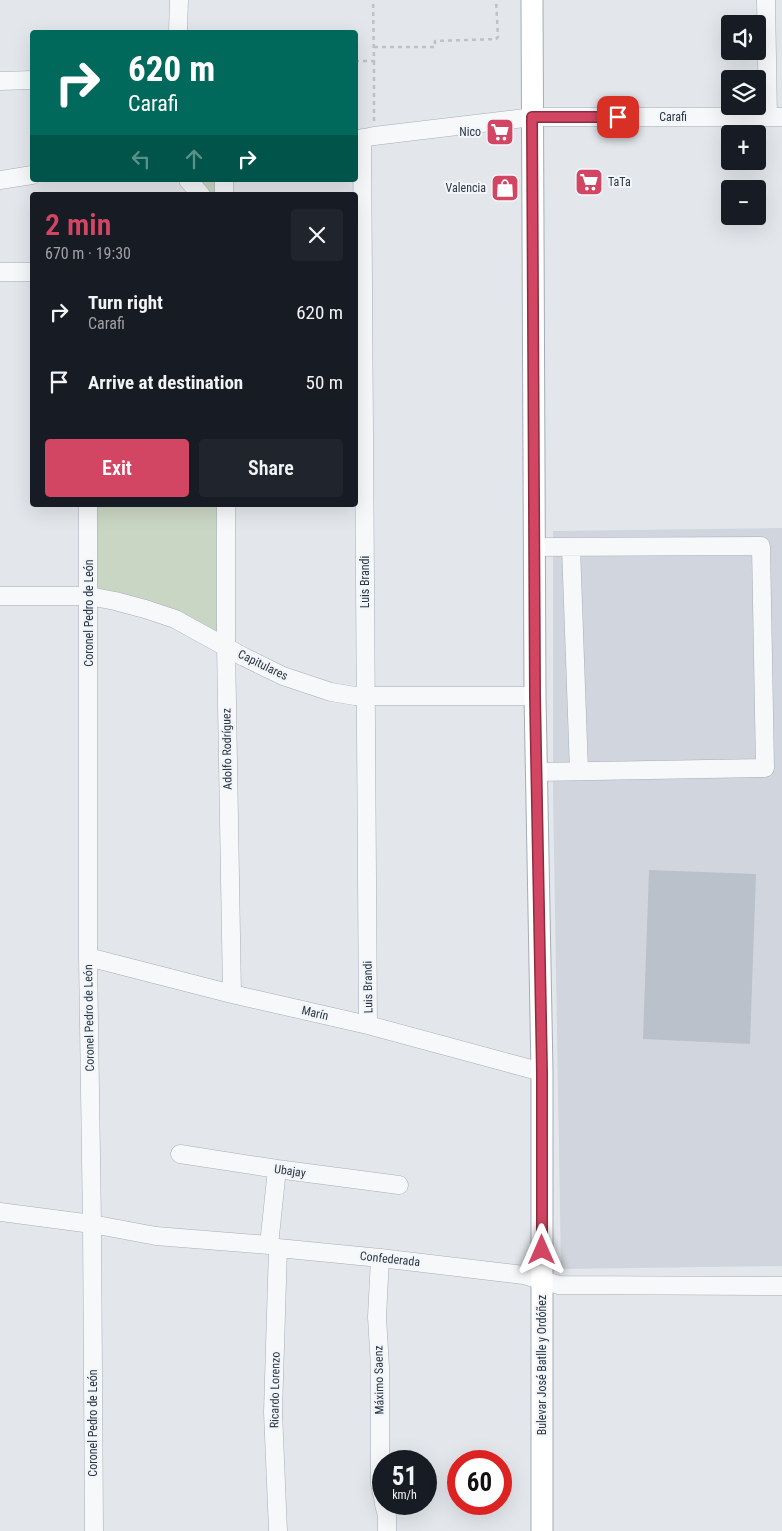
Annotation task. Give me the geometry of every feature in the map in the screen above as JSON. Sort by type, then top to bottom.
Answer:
[{"type":"main road","name":"Bulevar José Batlle y Ordóñez","points":[[532,0],[535,696],[542,1072],[542,1531]]},
{"type":"street","points":[[178,30],[179,0]]},
{"type":"street","points":[[766,0],[775,117]]},
{"type":"street","points":[[0,81],[30,80]]},
{"type":"street","name":"Carafi","points":[[364,138],[532,117],[775,117]]},
{"type":"street","name":"Luis Brandi","points":[[364,138],[365,696],[368,1026]]},
{"type":"street","points":[[0,180],[30,175]]},
{"type":"street","points":[[190,182],[198,192]]},
{"type":"street","points":[[0,272],[30,272]]},
{"type":"street","name":"Coronel Pedro de León","points":[[88,507],[88,957],[94,1531]]},
{"type":"street","name":"Adolfo Rodríguez","points":[[226,507],[226,646],[232,994]]},
{"type":"street","points":[[571,546],[579,771]]},
{"type":"street","points":[[534,547],[762,546],[765,768],[537,772]]},
{"type":"street","name":"Capitulares","points":[[0,596],[89,596],[163,614],[283,676],[339,693],[365,696],[535,696]]},
{"type":"street","name":"Marín","points":[[88,957],[368,1026],[542,1072]]},
{"type":"street","name":"Ubajay","points":[[180,1154],[400,1185]]},
{"type":"street","name":"Ricardo Lorenzo","points":[[277,1169],[273,1247],[273,1412],[278,1531]]},
{"type":"street","name":"Confederada","points":[[0,1212],[92,1224],[156,1236],[380,1258],[524,1275],[559,1285],[782,1286]]},
{"type":"street","name":"Máximo Saenz","points":[[380,1258],[377,1316],[380,1367],[380,1450]]},
{"type":"street","name":"Máximo Saenz","points":[[387,1515],[387,1531]]},
{"type":"path","points":[[364,138],[374,61],[373,0]]},
{"type":"path","points":[[374,47],[436,47],[435,41],[496,39],[498,37],[496,0]]},
{"type":"path","points":[[358,61],[374,61]]},
{"type":"shaded area","points":[[782,528],[782,1266],[561,1269],[553,794],[553,531]]},
{"type":"green space","points":[[196,182],[221,182],[221,192],[204,192]]},
{"type":"green space","points":[[93,507],[220,507],[220,633],[95,592]]},
{"type":"building","points":[[649,870],[756,874],[750,1044],[643,1039]]},
{"type":"place","name":"Nico","points":[[500,132]]},
{"type":"place","name":"TaTa","points":[[589,182]]},
{"type":"place","name":"Valencia","points":[[505,188]]},
{"type":"route","points":[[542,1250],[542,1072],[535,696],[532,117],[618,117]]}]
